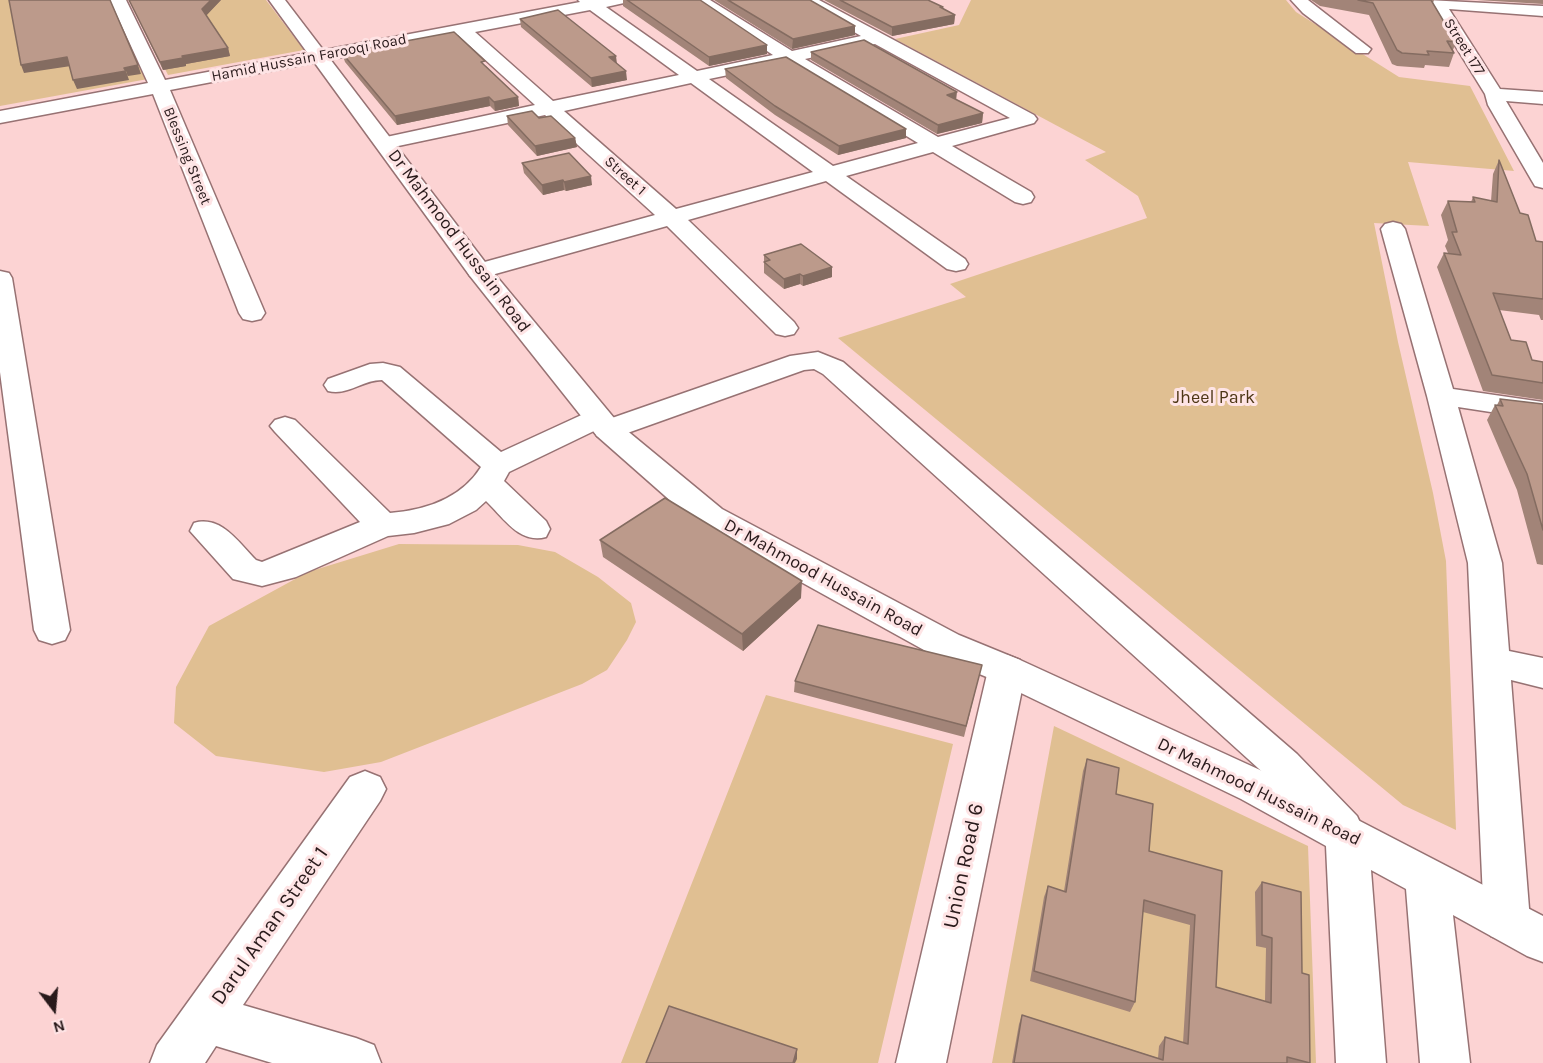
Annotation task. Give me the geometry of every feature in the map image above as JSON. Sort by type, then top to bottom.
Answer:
[{"type":"street","name":"Blessing Street","points":[[118,0],[159,86],[252,314]]},
{"type":"street","name":"Dr Mahmood Hussain Road","points":[[277,0],[479,271],[603,424],[710,517],[946,645],[1007,670],[1256,787],[1543,940]]},
{"type":"street","name":"Hamid Hussain Farooqi Road","points":[[0,117],[461,29],[589,2],[618,0]]},
{"type":"street","points":[[699,0],[789,57],[1023,197]]},
{"type":"street","points":[[479,271],[831,175],[1027,118],[807,0]]},
{"type":"street","points":[[1299,0],[1362,49]]},
{"type":"street","points":[[589,2],[956,264]]},
{"type":"street","points":[[1436,2],[1543,11]]},
{"type":"street","name":"Street 177","points":[[1436,2],[1543,181]]},
{"type":"street","name":"Street 1","points":[[461,29],[672,218],[785,328]]},
{"type":"street","points":[[384,143],[877,38]]},
{"type":"street","points":[[1496,99],[1543,98]]},
{"type":"street","points":[[1496,99],[1543,109]]},
{"type":"street","points":[[1393,230],[1441,396],[1485,563],[1507,921]]},
{"type":"street","points":[[0,278],[52,630]]},
{"type":"street","points":[[206,531],[245,570],[262,574],[284,568],[382,525],[414,522],[438,516],[465,502],[493,474],[603,424],[800,362],[818,360],[833,368],[1283,766],[1347,835],[1361,1063]]},
{"type":"street","points":[[338,385],[368,373],[381,371],[390,373],[493,474],[534,529]]},
{"type":"street","points":[[1441,396],[1543,411]]},
{"type":"street","points":[[285,426],[382,525]]},
{"type":"street","points":[[1491,661],[1543,673]]},
{"type":"street","name":"Union Road 6","points":[[921,1063],[1007,670]]},
{"type":"street","name":"Darul Aman Street 1","points":[[176,1063],[365,789]]},
{"type":"street","points":[[1427,878],[1445,1063]]},
{"type":"street","points":[[206,1019],[356,1063]]},
{"type":"green space","points":[[0,0],[113,0],[148,79],[0,106]]},
{"type":"green space","points":[[131,0],[266,0],[304,50],[168,75]]},
{"type":"green space","name":"Jheel Park","points":[[971,0],[1286,0],[1296,12],[1399,77],[1470,86],[1514,171],[1408,162],[1429,226],[1374,223],[1446,561],[1456,830],[1403,805],[838,338],[966,297],[950,284],[1147,218],[1138,196],[1085,160],[1106,152],[895,39],[959,25]]},
{"type":"green space","points":[[399,544],[518,545],[555,552],[598,577],[631,603],[636,622],[607,670],[582,684],[381,762],[324,772],[216,756],[174,723],[176,687],[209,626],[308,572]]},
{"type":"green space","points":[[766,695],[953,744],[878,1063],[621,1063]]},
{"type":"green space","points":[[1054,726],[1308,846],[1316,1063],[992,1063]]},
{"type":"building","points":[[9,0],[110,0],[138,65],[124,68],[126,71],[73,80],[67,57],[21,65]]},
{"type":"building","points":[[129,0],[211,0],[202,9],[228,48],[160,62]]},
{"type":"building","points":[[627,0],[700,0],[767,45],[709,57]]},
{"type":"building","points":[[728,0],[810,0],[855,26],[793,39]]},
{"type":"building","points":[[840,0],[928,0],[955,15],[892,27]]},
{"type":"building","points":[[1358,0],[1431,0],[1456,42],[1447,41],[1454,53],[1427,51],[1429,55],[1402,53],[1397,50],[1373,3]]},
{"type":"building","points":[[558,10],[616,56],[609,57],[626,71],[591,78],[520,19]]},
{"type":"building","points":[[454,32],[485,61],[481,62],[518,97],[494,102],[489,97],[395,116],[342,53]]},
{"type":"building","points":[[864,40],[957,92],[947,95],[983,113],[938,125],[811,52]]},
{"type":"building","points":[[786,57],[906,129],[839,146],[775,106],[725,69]]},
{"type":"building","points":[[532,111],[539,118],[551,116],[575,138],[535,146],[507,116]]},
{"type":"building","points":[[569,153],[591,176],[542,185],[522,163]]},
{"type":"building","points":[[1499,160],[1520,213],[1528,215],[1536,241],[1543,242],[1543,299],[1493,293],[1511,340],[1526,342],[1532,360],[1543,362],[1543,383],[1492,375],[1444,253],[1461,255],[1452,232],[1457,232],[1448,201],[1475,202],[1473,197],[1497,202]]},
{"type":"building","points":[[801,244],[832,267],[784,279],[764,262],[770,260],[764,255]]},
{"type":"building","points":[[1500,399],[1543,404],[1543,530],[1527,474],[1495,405],[1503,406]]},
{"type":"building","points":[[665,498],[802,581],[742,634],[600,540]]},
{"type":"building","points":[[818,625],[982,665],[966,726],[795,681]]},
{"type":"building","points":[[1087,759],[1119,768],[1116,794],[1153,804],[1149,851],[1222,871],[1216,987],[1271,1003],[1272,938],[1262,935],[1262,882],[1301,892],[1302,973],[1309,975],[1310,1063],[1287,1057],[1287,1063],[1014,1063],[1022,1015],[1163,1060],[1165,1037],[1188,1044],[1195,915],[1144,900],[1135,1002],[1034,971],[1048,886],[1066,892]]},
{"type":"building","points":[[669,1006],[797,1049],[793,1063],[646,1063]]}]
